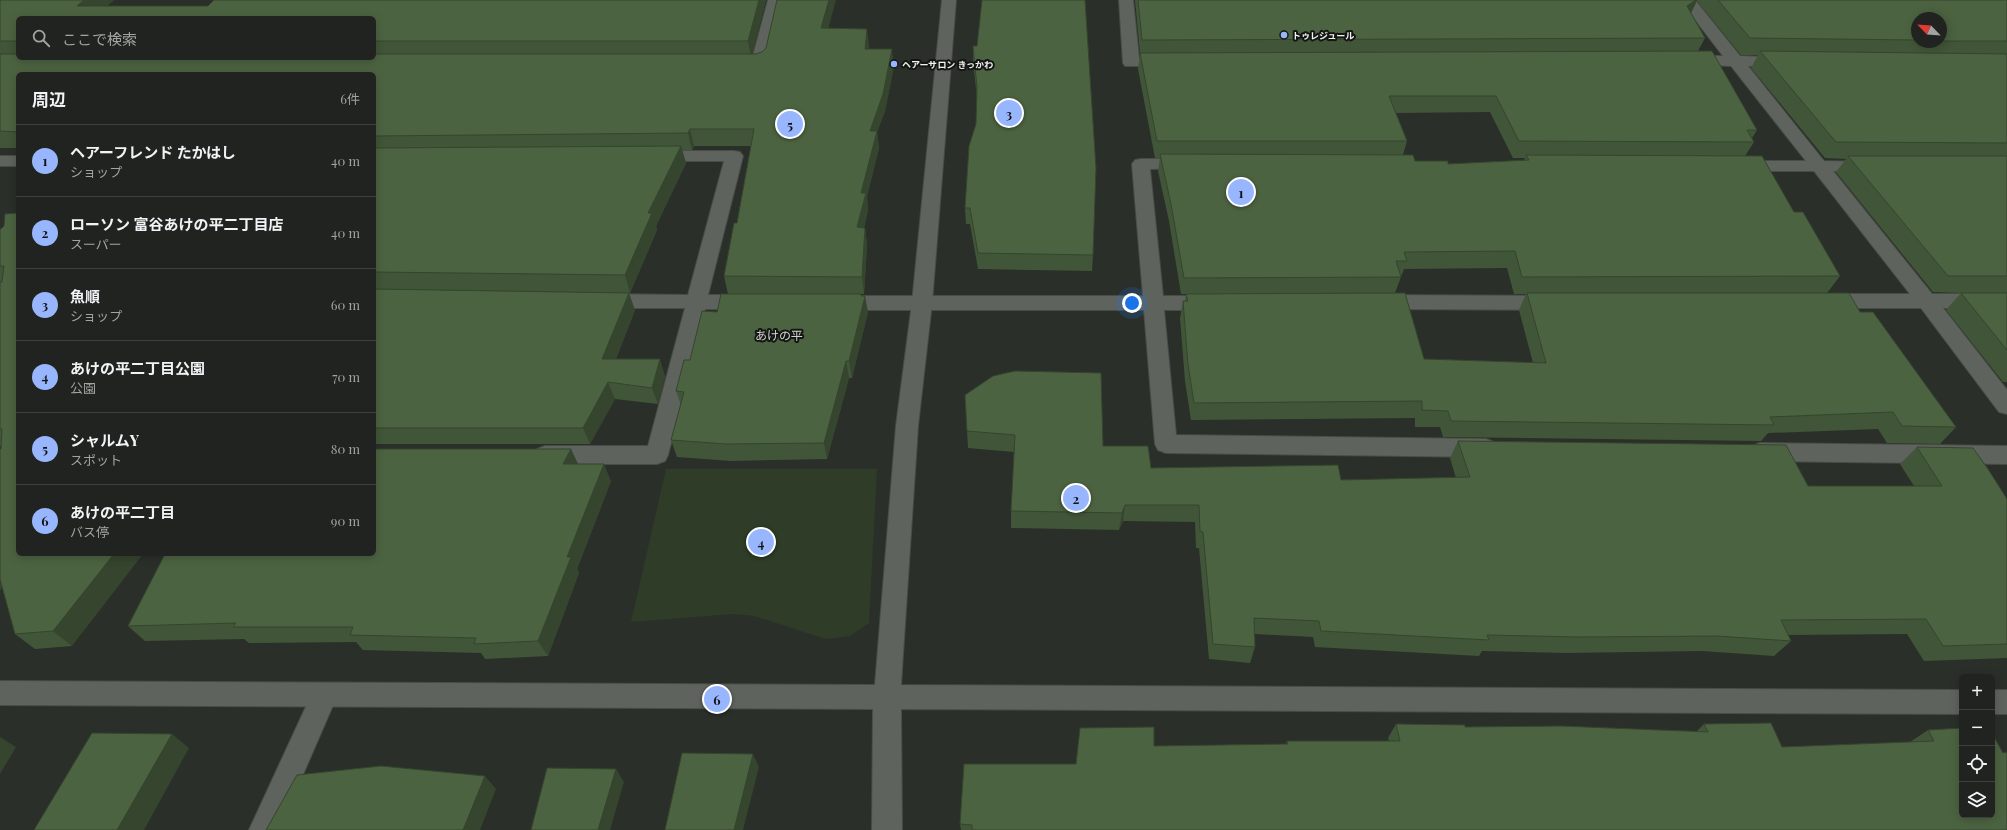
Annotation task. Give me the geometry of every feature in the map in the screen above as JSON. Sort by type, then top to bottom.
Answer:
[{"type":"street","points":[[727,64],[759,64],[775,0]]},
{"type":"street","points":[[887,830],[887,698],[907,426],[922,303],[949,0]]},
{"type":"street","points":[[1126,0],[1131,63],[1186,62]]},
{"type":"street","points":[[1687,0],[1926,300],[2007,406]]},
{"type":"street","points":[[1672,61],[1799,61]]},
{"type":"street","points":[[523,455],[657,455],[695,302],[734,156],[640,156]]},
{"type":"street","points":[[0,161],[16,161]]},
{"type":"street","points":[[1205,164],[1141,164],[1166,444],[1507,448]]},
{"type":"street","points":[[1722,166],[1889,166]]},
{"type":"street","points":[[586,300],[766,302]]},
{"type":"street","points":[[1808,301],[2007,301]]},
{"type":"street","points":[[820,303],[1231,302]]},
{"type":"street","points":[[1363,302],[1573,303]]},
{"type":"street","points":[[1737,451],[2007,455]]},
{"type":"street","points":[[0,693],[324,696],[1959,702]]},
{"type":"street","points":[[264,830],[324,696]]},
{"type":"street","points":[[1995,702],[2007,702]]},
{"type":"green space","points":[[666,469],[877,469],[869,623],[850,636],[826,639],[754,616],[733,614],[631,622]]},
{"type":"building","points":[[0,0],[84,0],[77,6],[208,6],[214,0],[759,0],[748,41],[376,41],[376,16],[16,16],[16,41],[0,41]]},
{"type":"building","points":[[777,0],[829,0],[821,28],[867,29],[865,49],[892,49],[883,94],[870,131],[877,131],[861,193],[866,193],[857,227],[865,228],[862,277],[724,276],[734,223],[737,223],[754,129],[690,129],[688,133],[376,136],[376,72],[16,72],[16,132],[0,131],[0,54],[16,54],[16,60],[376,60],[376,54],[756,54],[762,52],[766,48]]},
{"type":"building","points":[[982,0],[1085,0],[1096,168],[1093,255],[978,253],[970,208],[965,208],[969,146],[976,124],[977,87],[973,46],[977,46]]},
{"type":"building","points":[[1138,0],[1696,0],[1687,6],[1705,38],[1142,40]]},
{"type":"building","points":[[1718,0],[2007,0],[2007,41],[1947,41],[1947,12],[1911,12],[1911,40],[1750,38]]},
{"type":"building","points":[[1712,51],[1757,130],[1747,130],[1754,142],[1519,141],[1496,96],[1389,96],[1407,141],[1157,141],[1140,53]]},
{"type":"building","points":[[1760,51],[2007,54],[2007,143],[1836,142]]},
{"type":"building","points":[[681,146],[648,213],[652,213],[625,275],[376,272],[376,148]]},
{"type":"building","points":[[1160,154],[1413,155],[1415,161],[1448,161],[1448,164],[1529,160],[1526,155],[1762,156],[1794,212],[1803,212],[1840,276],[1522,277],[1515,251],[1404,252],[1407,261],[1396,261],[1401,277],[1184,278],[1171,204]]},
{"type":"building","points":[[1848,156],[2007,156],[2007,276],[1948,276]]},
{"type":"building","points":[[16,213],[16,556],[112,556],[53,631],[15,634],[0,579],[0,449],[2,429],[0,429],[0,282],[2,282],[4,266],[0,266],[0,230],[4,226],[5,214]]},
{"type":"building","points":[[376,289],[629,293],[602,359],[660,359],[652,388],[608,382],[583,428],[376,428]]},
{"type":"building","points":[[1405,293],[1424,359],[1546,363],[1527,293],[1849,293],[1860,312],[1873,312],[1956,427],[1902,426],[1893,412],[1770,417],[1774,425],[1451,421],[1448,411],[1422,410],[1422,401],[1194,403],[1188,364],[1183,301],[1188,301],[1186,294]]},
{"type":"building","points":[[1961,293],[2007,293],[2007,350]]},
{"type":"building","points":[[721,294],[861,294],[861,296],[865,296],[849,361],[846,361],[824,443],[726,444],[671,440],[684,392],[676,391],[684,360],[690,360],[702,311],[717,312]]},
{"type":"building","points":[[1015,371],[1101,373],[1103,446],[1148,446],[1151,468],[1338,465],[1341,480],[1470,477],[1458,441],[1786,445],[1808,486],[1942,486],[1917,447],[1973,448],[2007,499],[2007,644],[1943,646],[1926,619],[1781,620],[1791,641],[1717,636],[1579,637],[1487,635],[1489,640],[1321,631],[1319,621],[1254,618],[1255,647],[1213,644],[1203,532],[1200,531],[1199,505],[1125,505],[1122,513],[1011,511],[1015,435],[967,431],[965,395],[993,376]]},
{"type":"building","points":[[376,449],[571,449],[563,464],[604,464],[567,557],[571,557],[538,641],[474,644],[476,638],[350,635],[353,627],[233,627],[236,623],[128,626],[164,556],[376,556]]},
{"type":"building","points":[[1771,723],[1782,747],[1934,741],[1928,730],[1959,728],[1959,818],[1995,818],[1995,738],[2003,753],[2007,752],[2007,830],[972,830],[972,825],[960,824],[964,764],[1076,764],[1080,728],[1154,727],[1154,746],[1288,744],[1287,741],[1400,741],[1396,724],[1465,725],[1465,727],[1561,726],[1708,732],[1704,724]]},
{"type":"building","points":[[92,733],[172,734],[117,830],[34,830]]},
{"type":"building","points":[[682,753],[753,754],[734,830],[665,830]]},
{"type":"building","points":[[381,766],[485,776],[463,830],[266,830],[297,775]]},
{"type":"building","points":[[547,768],[616,769],[598,830],[531,830]]},
{"type":"place","name":"トゥレジュール","points":[[1284,35]]},
{"type":"place","name":"ヘアーサロン きっかわ","points":[[894,64]]},
{"type":"place","name":"魚順","points":[[1009,113]]},
{"type":"place","name":"シャルムY","points":[[790,124]]},
{"type":"place","name":"ヘアーフレンド たかはし","points":[[1241,192]]},
{"type":"place","name":"ローソン 富谷あけの平二丁目店","points":[[1076,498]]},
{"type":"place","name":"あけの平二丁目公園","points":[[761,542]]},
{"type":"place","name":"あけの平二丁目","points":[[717,699]]},
{"type":"district","name":"あけの平","points":[[779,335]]}]
